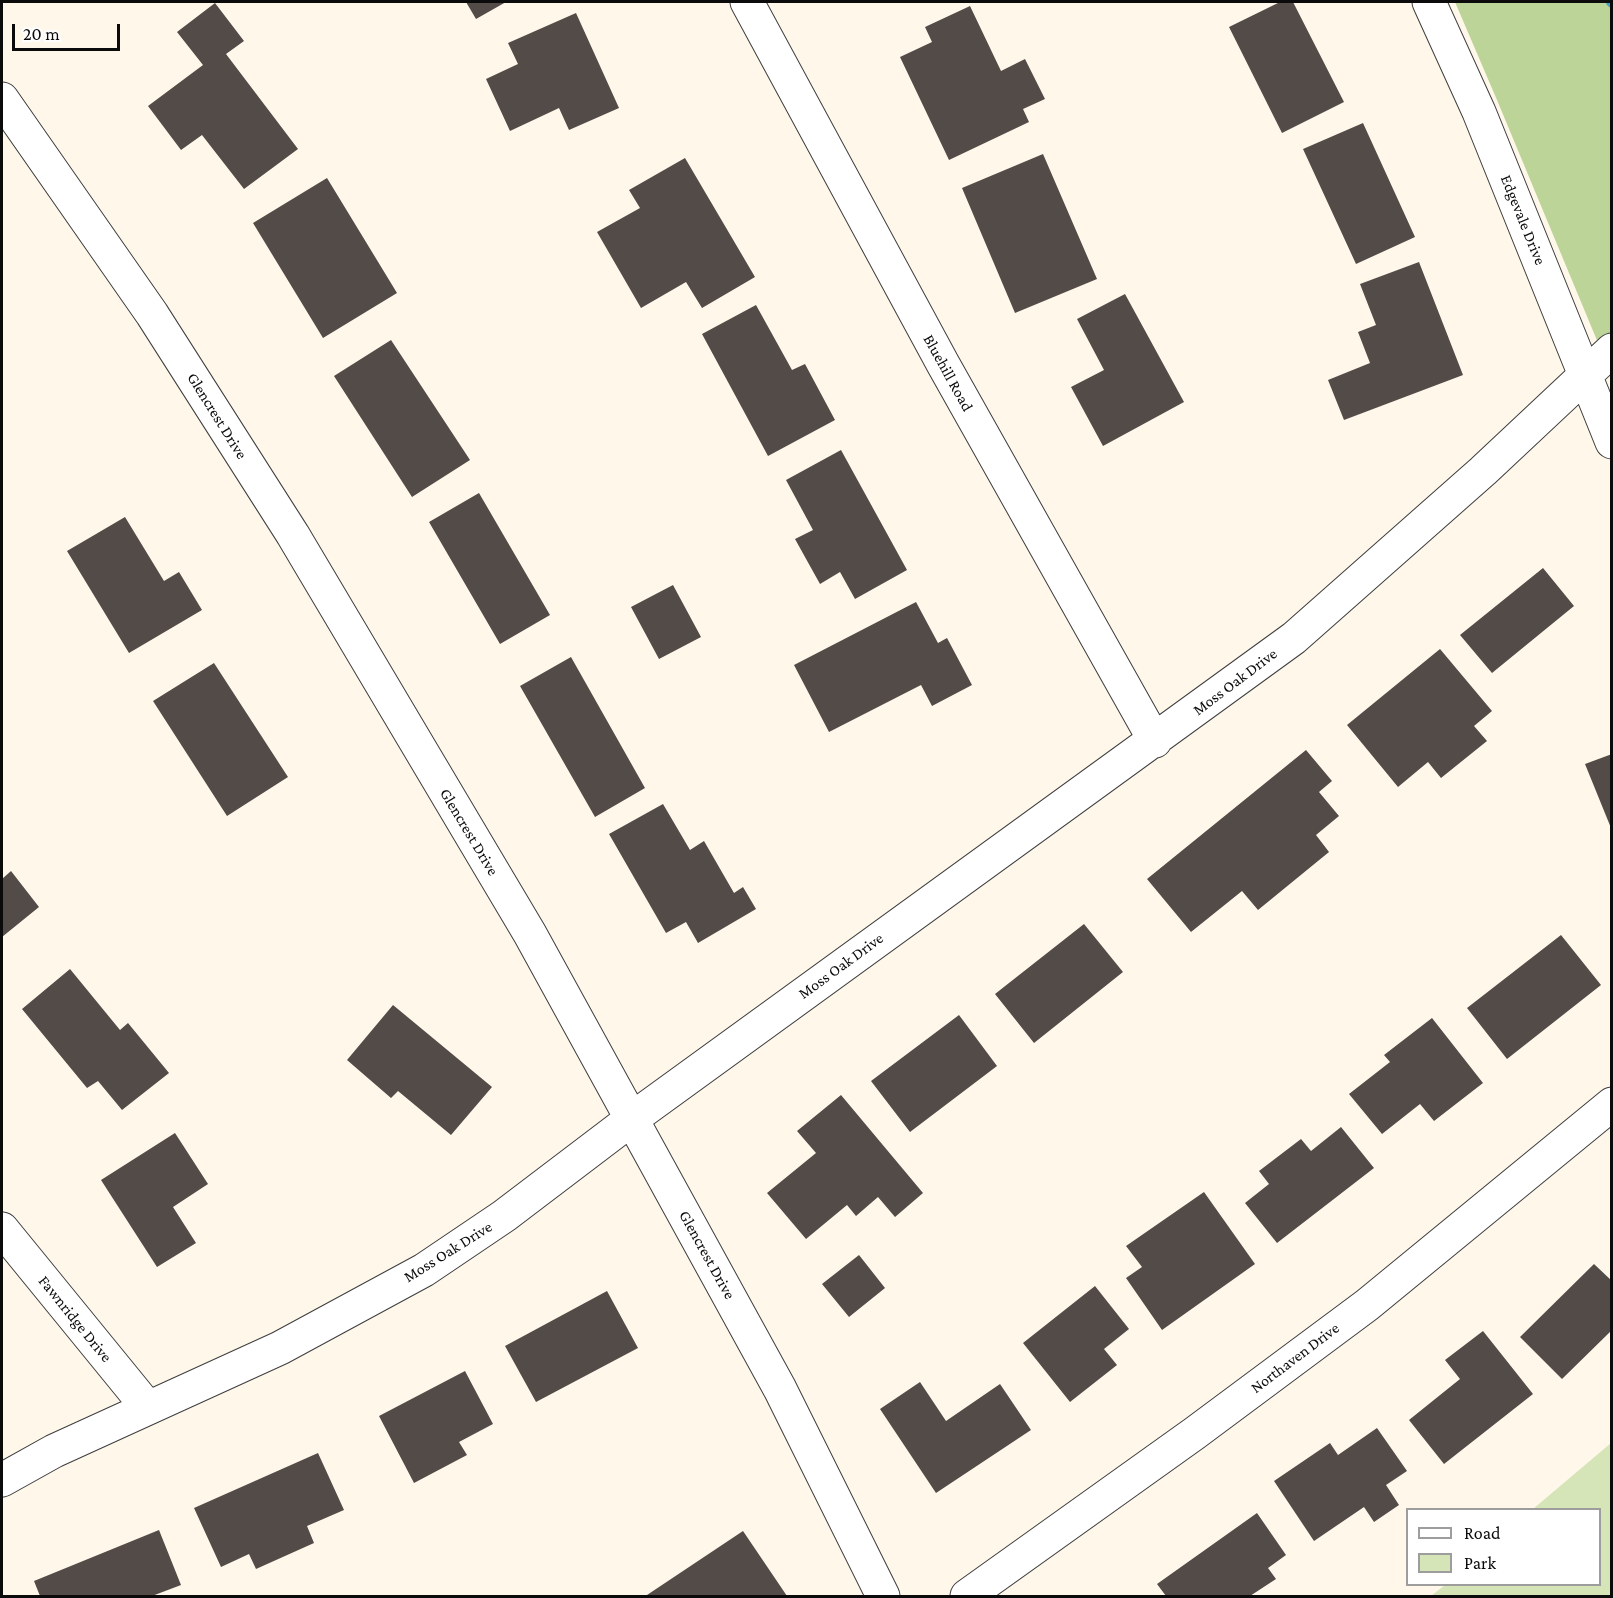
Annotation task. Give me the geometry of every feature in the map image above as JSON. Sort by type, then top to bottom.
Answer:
[{"type":"street","name":"Bluehill Road","points":[[747,2],[943,364],[1155,741]]},
{"type":"street","name":"Edgevale Drive","points":[[1429,2],[1479,112],[1586,373],[1611,442]]},
{"type":"street","name":"Glencrest Drive","points":[[2,99],[152,314],[293,535],[530,934],[780,1389],[883,1596]]},
{"type":"street","name":"Moss Oak Drive","points":[[2,1480],[54,1451],[280,1348],[424,1270],[504,1216],[633,1118],[1294,638],[1484,471],[1611,350]]},
{"type":"street","name":"Northaven Drive","points":[[967,1596],[1185,1440],[1367,1305],[1611,1104]]},
{"type":"street","name":"Fawnridge Drive","points":[[2,1229],[148,1408]]},
{"type":"green space","points":[[1455,2],[1611,2],[1611,374],[1497,100]]},
{"type":"green space","points":[[1611,1443],[1611,1596],[1431,1596],[1444,1586],[1601,1586],[1601,1508],[1534,1508]]},
{"type":"building","points":[[466,2],[506,2],[476,19]]},
{"type":"building","points":[[1280,2],[1293,2],[1344,102],[1282,133],[1229,27]]},
{"type":"building","points":[[215,3],[244,41],[226,54],[298,149],[244,189],[202,135],[181,150],[148,106],[203,65],[177,32]]},
{"type":"building","points":[[970,6],[1001,71],[1025,59],[1045,99],[1023,109],[1029,122],[949,160],[900,57],[932,42],[925,27]]},
{"type":"building","points":[[576,13],[619,108],[569,130],[559,108],[510,131],[486,79],[518,64],[508,43]]},
{"type":"building","points":[[1363,123],[1415,237],[1356,264],[1303,149]]},
{"type":"building","points":[[1043,154],[1097,279],[1015,313],[962,188]]},
{"type":"building","points":[[685,158],[755,277],[702,308],[686,282],[641,308],[597,232],[640,208],[629,190]]},
{"type":"building","points":[[327,178],[397,293],[323,338],[253,223]]},
{"type":"building","points":[[1419,262],[1463,375],[1344,420],[1328,380],[1370,363],[1358,332],[1376,325],[1360,284]]},
{"type":"building","points":[[1125,294],[1184,402],[1103,446],[1071,387],[1104,370],[1077,319]]},
{"type":"building","points":[[756,305],[792,370],[805,364],[835,420],[768,456],[702,334]]},
{"type":"building","points":[[391,340],[470,460],[412,497],[334,376]]},
{"type":"building","points":[[841,450],[907,570],[855,599],[840,572],[820,584],[795,539],[813,530],[786,480]]},
{"type":"building","points":[[479,493],[550,615],[500,644],[429,522]]},
{"type":"building","points":[[125,517],[164,581],[179,572],[202,610],[129,653],[67,551]]},
{"type":"building","points":[[1543,568],[1574,606],[1492,673],[1460,635]]},
{"type":"building","points":[[673,585],[701,637],[659,659],[631,607]]},
{"type":"building","points":[[916,602],[938,643],[947,638],[972,685],[932,706],[921,685],[829,732],[794,665]]},
{"type":"building","points":[[1440,649],[1492,711],[1474,726],[1487,741],[1441,778],[1428,762],[1398,787],[1347,725]]},
{"type":"building","points":[[571,657],[645,788],[595,817],[520,686]]},
{"type":"building","points":[[214,663],[288,777],[227,816],[153,701]]},
{"type":"building","points":[[1306,750],[1332,781],[1319,792],[1339,816],[1316,835],[1329,852],[1258,910],[1242,891],[1191,932],[1147,879]]},
{"type":"building","points":[[1612,754],[1612,828],[1611,828],[1585,764]]},
{"type":"building","points":[[663,804],[690,850],[704,841],[734,893],[743,887],[756,909],[698,943],[686,922],[666,933],[609,834]]},
{"type":"building","points":[[11,871],[39,907],[2,937],[2,879]]},
{"type":"building","points":[[1084,924],[1123,972],[1034,1043],[995,994]]},
{"type":"building","points":[[1561,935],[1601,985],[1507,1059],[1467,1008]]},
{"type":"building","points":[[70,969],[120,1030],[128,1023],[169,1073],[122,1110],[98,1081],[87,1088],[22,1009]]},
{"type":"building","points":[[393,1005],[492,1087],[451,1135],[398,1091],[391,1098],[347,1060]]},
{"type":"building","points":[[959,1015],[997,1066],[910,1132],[871,1081]]},
{"type":"building","points":[[1432,1018],[1483,1083],[1434,1121],[1420,1104],[1382,1134],[1349,1094],[1390,1062],[1384,1055]]},
{"type":"building","points":[[841,1095],[923,1193],[895,1217],[878,1197],[856,1216],[847,1205],[806,1239],[767,1193],[816,1153],[797,1131]]},
{"type":"building","points":[[1341,1127],[1374,1168],[1277,1243],[1245,1203],[1269,1184],[1259,1171],[1301,1139],[1311,1151]]},
{"type":"building","points":[[175,1133],[208,1184],[173,1207],[196,1243],[157,1267],[101,1180]]},
{"type":"building","points":[[1204,1192],[1255,1264],[1162,1330],[1126,1278],[1142,1267],[1126,1246]]},
{"type":"building","points":[[859,1255],[885,1288],[849,1317],[822,1284]]},
{"type":"building","points":[[1594,1264],[1612,1281],[1612,1330],[1562,1379],[1520,1337]]},
{"type":"building","points":[[1095,1286],[1129,1329],[1104,1349],[1117,1365],[1070,1402],[1023,1343]]},
{"type":"building","points":[[607,1291],[638,1348],[536,1402],[505,1346]]},
{"type":"building","points":[[1483,1331],[1533,1394],[1444,1464],[1409,1420],[1460,1379],[1445,1360]]},
{"type":"building","points":[[465,1371],[493,1424],[459,1442],[467,1455],[414,1483],[379,1416]]},
{"type":"building","points":[[920,1382],[946,1421],[1000,1384],[1031,1430],[936,1493],[880,1409]]},
{"type":"building","points":[[1377,1428],[1407,1471],[1386,1485],[1399,1505],[1374,1522],[1364,1507],[1314,1541],[1274,1481],[1330,1443],[1338,1455]]},
{"type":"building","points":[[318,1453],[344,1510],[307,1526],[314,1543],[256,1569],[249,1554],[221,1567],[194,1508]]},
{"type":"building","points":[[1257,1513],[1286,1555],[1268,1568],[1276,1579],[1250,1596],[1166,1596],[1157,1584]]},
{"type":"building","points":[[159,1530],[181,1585],[152,1596],[40,1596],[34,1581]]},
{"type":"building","points":[[743,1531],[787,1596],[647,1595]]}]
